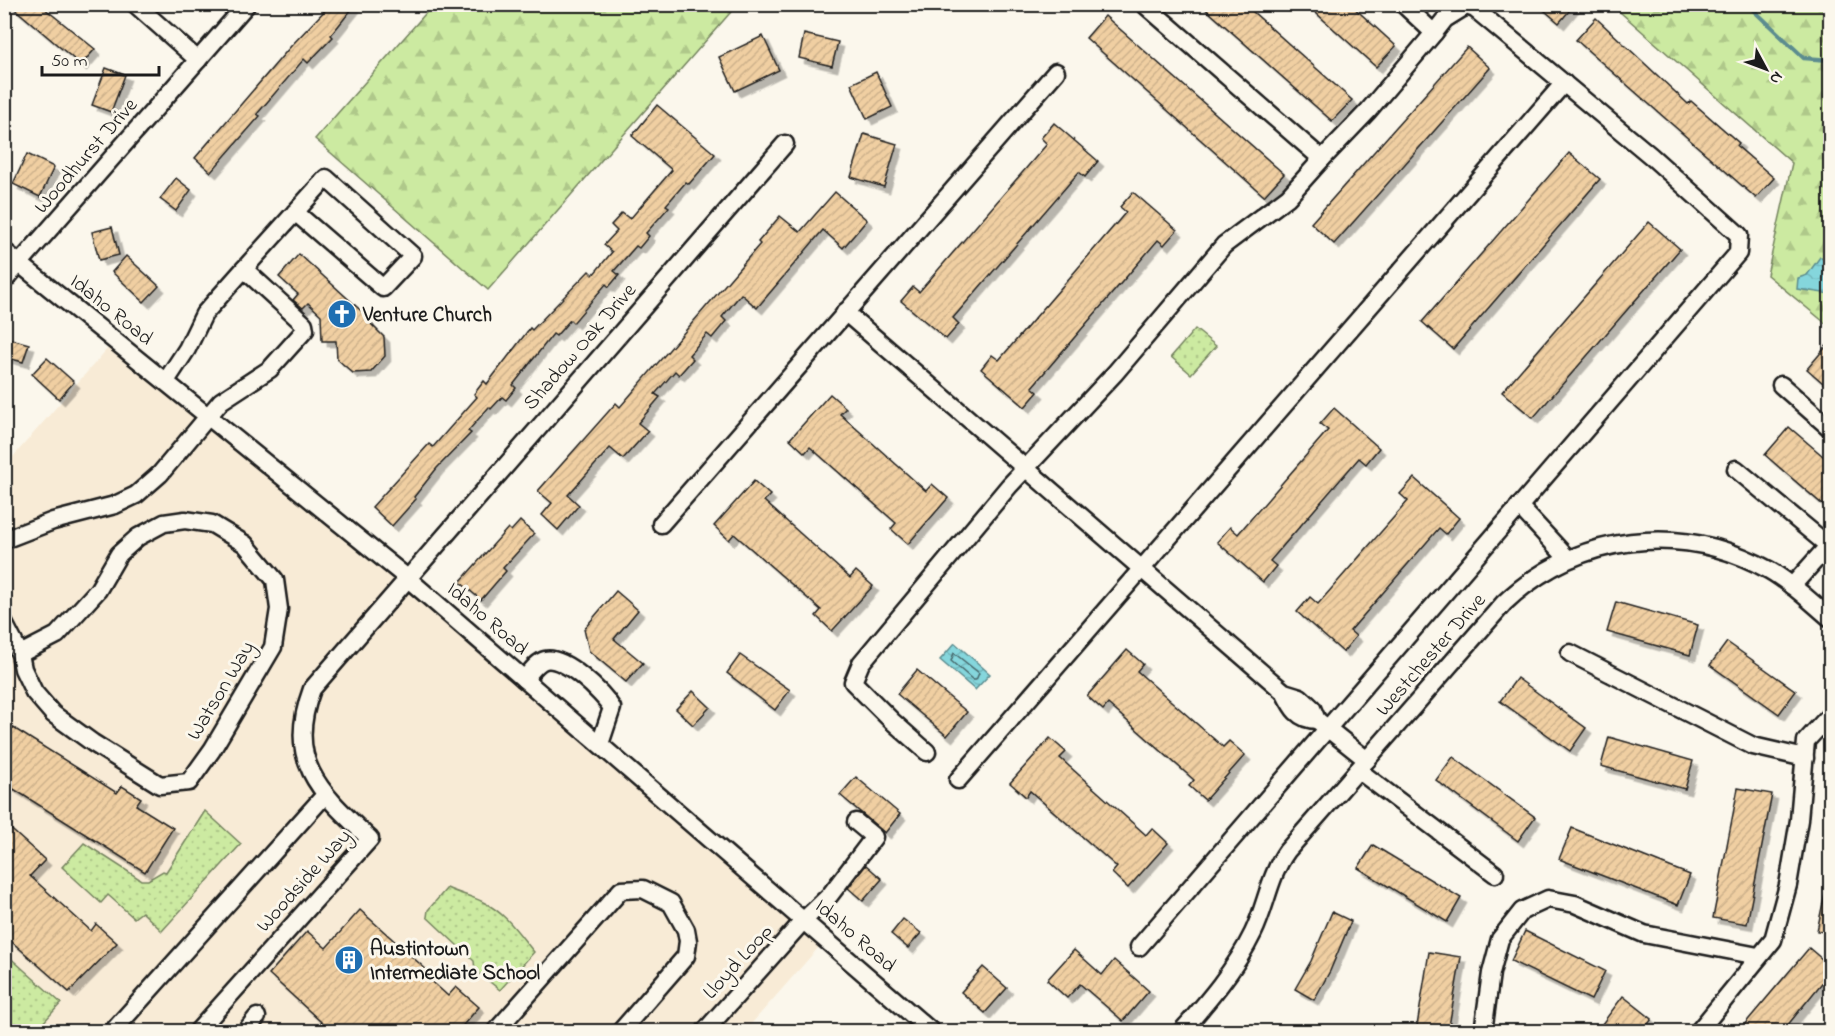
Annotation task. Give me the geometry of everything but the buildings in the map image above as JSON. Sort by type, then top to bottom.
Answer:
[{"type":"street","points":[[135,4],[198,60]]},
{"type":"street","name":"Woodhurst Drive","points":[[4,281],[247,4]]},
{"type":"street","points":[[1144,4],[1322,159]]},
{"type":"street","points":[[1403,4],[1434,33]]},
{"type":"street","points":[[927,752],[853,682],[861,663],[1025,468],[1047,449],[1115,374],[1224,245],[1288,197],[1368,111],[1455,11],[1466,6],[1475,9],[1739,235],[1738,253],[1519,506],[1323,724],[1139,947]]},
{"type":"street","points":[[661,524],[1056,72]]},
{"type":"street","points":[[958,780],[1564,83]]},
{"type":"street","name":"Shadow Oak Drive","points":[[406,577],[785,144]]},
{"type":"street","points":[[166,381],[187,349],[204,314],[295,212],[326,178],[413,256],[383,288],[295,212]]},
{"type":"street","name":"Idaho Road","points":[[4,250],[406,577],[932,1032]]},
{"type":"street","points":[[4,540],[53,521],[115,505],[136,495],[160,474],[221,401],[270,369],[305,330],[304,324],[244,269]]},
{"type":"street","points":[[845,312],[1284,692],[1291,708],[1299,716],[1323,724],[1363,765],[1495,874]]},
{"type":"street","points":[[1781,385],[1830,428]]},
{"type":"street","points":[[1736,468],[1830,546],[1792,586]]},
{"type":"street","points":[[1519,506],[1568,559]]},
{"type":"street","name":"Watson Way","points":[[4,623],[20,654],[23,669],[34,692],[53,714],[160,785],[189,782],[212,750],[273,647],[279,609],[275,580],[245,544],[212,524],[185,520],[164,523],[138,537],[119,554],[98,590],[57,635],[20,654]]},
{"type":"street","name":"Westchester Drive","points":[[1181,1032],[1224,981],[1240,957],[1253,933],[1282,858],[1504,603],[1530,581],[1568,559],[1600,547],[1623,542],[1670,539],[1687,541],[1741,556],[1772,571],[1830,618]]},
{"type":"street","name":"Woodside Way","points":[[197,1032],[370,839],[324,796],[306,761],[301,730],[303,711],[312,689],[377,615],[406,577]]},
{"type":"street","points":[[1570,653],[1753,746],[1805,758]]},
{"type":"street","points":[[524,679],[541,661],[549,659],[564,663],[573,670],[606,699],[612,708],[600,744]]},
{"type":"street","points":[[1698,1032],[1773,940],[1788,885],[1799,820],[1806,741],[1830,715]]},
{"type":"street","points":[[112,1032],[324,796]]},
{"type":"street","name":"Lloyd Loop","points":[[704,1032],[804,920],[830,895],[874,837],[856,822]]},
{"type":"street","points":[[495,1032],[621,890],[643,889],[660,895],[678,912],[686,930],[686,956],[620,1032]]},
{"type":"street","points":[[1483,1032],[1491,973],[1500,939],[1522,911],[1548,899],[1575,904],[1644,933],[1758,956]]},
{"type":"street","points":[[245,1032],[257,1017]]},
{"type":"shaded area","points":[[115,340],[826,939],[745,1031],[5,1032],[5,466]]},
{"type":"green space","points":[[433,5],[737,5],[488,290],[315,139]]},
{"type":"green space","points":[[1612,5],[1830,5],[1830,327],[1767,275],[1792,163]]},
{"type":"green space","points":[[1195,329],[1216,346],[1191,374],[1171,357]]},
{"type":"green space","points":[[205,811],[241,844],[162,931],[142,912],[134,918],[108,895],[101,903],[62,867],[84,843],[141,880],[148,880],[163,871],[166,872]]},
{"type":"green space","points":[[447,888],[479,900],[499,912],[512,924],[534,952],[500,990],[475,970],[474,961],[427,917],[428,910]]},
{"type":"green space","points":[[6,954],[61,1003],[41,1025],[40,1031],[6,1031]]},
{"type":"water","points":[[1820,257],[1830,264],[1830,294],[1797,289],[1798,278],[1807,275]]},
{"type":"water","points":[[955,643],[990,674],[975,690],[940,660]]},
{"type":"waterway","points":[[1747,4],[1804,58],[1830,60]]},
{"type":"place","name":"Venture Church","points":[[342,314]]},
{"type":"place","name":"Austintown Intermediate School","points":[[349,960]]}]
